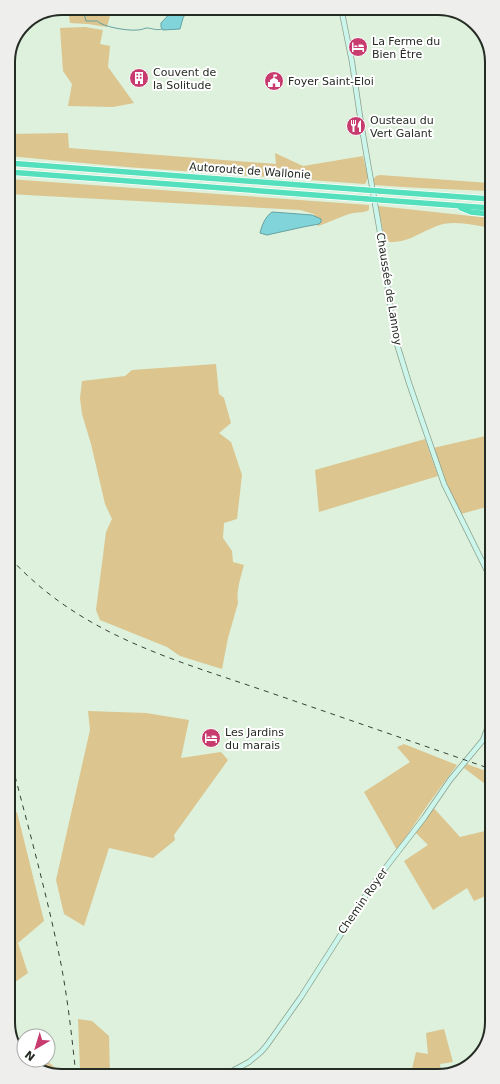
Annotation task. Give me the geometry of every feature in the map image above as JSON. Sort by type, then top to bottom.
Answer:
[{"type":"highway","name":"Autoroute de Wallonie","points":[[15,164],[485,199]]},
{"type":"highway","name":"Autoroute de Wallonie","points":[[15,173],[485,208]]},
{"type":"highway","points":[[453,205],[471,212],[485,213]]},
{"type":"main road","name":"Chaussée de Lannoy","points":[[342,15],[352,62],[382,244],[396,341],[408,383],[444,484],[485,567]]},
{"type":"main road","name":"Chemin Royer","points":[[236,1069],[249,1062],[267,1045],[301,997],[373,884],[424,818],[450,780],[483,740],[485,734]]},
{"type":"shaded area","points":[[69,15],[110,15],[107,27],[70,23]]},
{"type":"shaded area","points":[[85,27],[103,30],[100,44],[110,46],[108,67],[134,103],[113,107],[68,106],[72,84],[63,71],[60,28]]},
{"type":"shaded area","points":[[68,133],[69,148],[276,164],[275,153],[303,166],[363,156],[368,178],[365,184],[126,167],[15,157],[15,134]]},
{"type":"shaded area","points":[[380,175],[485,183],[485,191],[374,185],[373,180],[376,176]]},
{"type":"shaded area","points":[[15,180],[369,205],[369,210],[349,214],[318,226],[314,214],[300,210],[15,194]]},
{"type":"shaded area","points":[[378,206],[485,217],[485,227],[449,223],[436,226],[408,239],[393,242],[385,241]]},
{"type":"shaded area","points":[[216,364],[219,394],[224,398],[231,423],[219,433],[231,442],[242,475],[237,519],[224,523],[223,538],[232,551],[233,562],[244,565],[238,588],[238,603],[228,638],[222,669],[180,656],[167,647],[100,620],[96,610],[106,532],[112,519],[105,504],[91,444],[82,414],[80,398],[82,381],[125,376],[132,370]]},
{"type":"shaded area","points":[[485,436],[485,507],[461,514],[450,492],[433,448]]},
{"type":"shaded area","points":[[425,439],[438,476],[319,512],[315,470]]},
{"type":"shaded area","points":[[88,711],[146,713],[189,720],[181,758],[221,752],[228,760],[174,835],[175,840],[153,858],[109,848],[84,926],[64,914],[56,880],[90,730]]},
{"type":"shaded area","points":[[404,744],[457,765],[397,850],[364,792],[410,762],[397,747]]},
{"type":"shaded area","points":[[467,764],[485,771],[485,784],[484,783],[464,768]]},
{"type":"shaded area","points":[[432,806],[460,837],[485,831],[485,896],[474,901],[467,888],[433,910],[404,861],[428,845],[414,831]]},
{"type":"shaded area","points":[[17,812],[44,921],[18,943],[28,973],[15,982],[16,946],[15,813]]},
{"type":"shaded area","points":[[78,1019],[92,1021],[109,1036],[110,1069],[80,1069]]},
{"type":"shaded area","points":[[444,1029],[453,1062],[440,1064],[441,1069],[412,1069],[416,1052],[428,1054],[426,1033]]},
{"type":"water","points":[[168,15],[185,15],[180,29],[163,30],[161,23]]},
{"type":"water","points":[[272,212],[312,215],[321,219],[321,222],[319,224],[267,235],[260,233],[264,221]]},
{"type":"waterway","points":[[84,15],[86,21],[97,21],[116,28],[133,30],[146,28],[158,30],[162,29]]},
{"type":"railway","points":[[15,563],[38,585],[68,608],[100,627],[133,643],[202,670],[485,767]]},
{"type":"railway","points":[[15,777],[56,938],[68,1006],[75,1069]]},
{"type":"place","name":"La Ferme du Bien Être","points":[[358,47]]},
{"type":"place","name":"Couvent de la Solitude","points":[[139,78]]},
{"type":"place","name":"Foyer Saint-Eloi","points":[[274,81]]},
{"type":"place","name":"Ousteau du Vert Galant","points":[[356,126]]},
{"type":"place","name":"Les Jardins du marais","points":[[211,738]]}]
